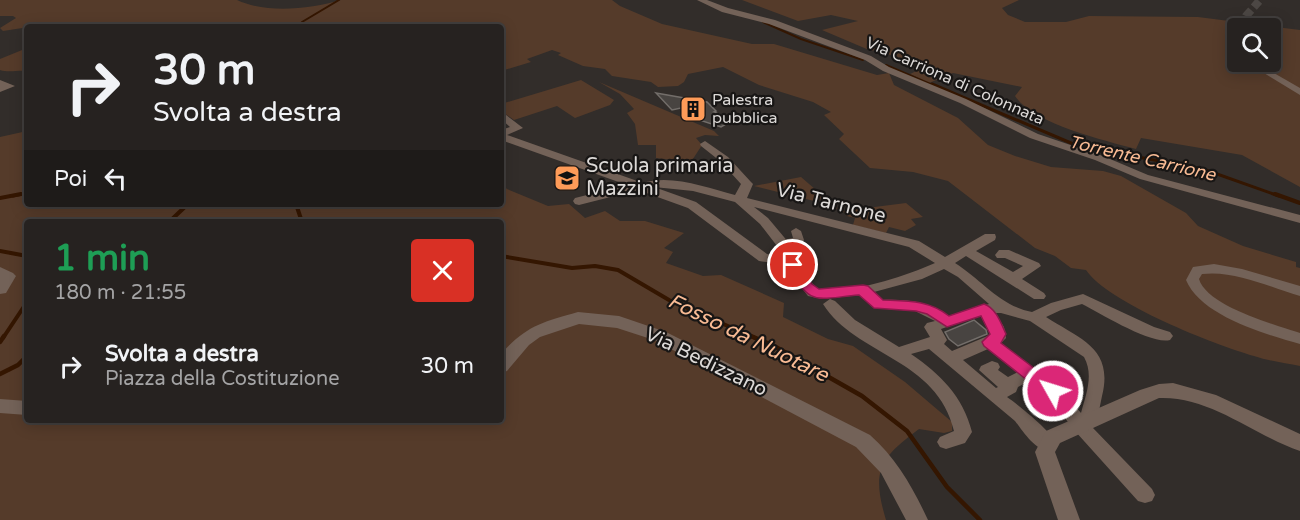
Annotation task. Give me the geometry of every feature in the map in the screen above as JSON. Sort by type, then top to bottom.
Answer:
[{"type":"street","name":"Via Carriona di Colonnata","points":[[701,0],[725,10],[772,22],[868,58],[886,69],[963,101],[1034,136],[1099,158],[1144,177],[1300,219]]},
{"type":"street","points":[[1267,72],[1300,92]]},
{"type":"street","points":[[0,83],[10,86],[0,89]]},
{"type":"street","points":[[504,116],[518,128],[504,133]]},
{"type":"street","points":[[504,135],[692,205],[764,258],[787,255],[800,240],[795,234],[796,231]]},
{"type":"street","points":[[705,144],[724,159],[747,184],[741,196],[742,205],[764,221],[802,282],[813,293],[863,290],[900,281],[945,263],[990,237]]},
{"type":"street","name":"Via Tarnone","points":[[579,201],[656,183],[676,184],[901,240],[914,244],[963,274],[994,306]]},
{"type":"street","points":[[965,250],[1040,296]]},
{"type":"street","points":[[1002,255],[1005,253],[1017,257],[1034,266],[1012,278]]},
{"type":"street","points":[[1300,291],[1214,268],[1198,270],[1192,277],[1198,290],[1218,306],[1300,339]]},
{"type":"street","points":[[0,272],[8,276],[0,289]]},
{"type":"street","points":[[863,290],[879,305],[900,304],[932,310],[937,332],[951,358],[1000,391]]},
{"type":"street","points":[[1034,317],[1056,306],[1083,299],[1165,336]]},
{"type":"street","points":[[830,304],[841,317],[931,379],[953,401],[961,418],[963,432],[959,438],[946,442]]},
{"type":"street","points":[[994,306],[994,340],[1053,391],[1145,495]]},
{"type":"street","points":[[896,353],[994,306],[1034,317],[1079,344],[1096,361],[1096,384],[1084,425]]},
{"type":"street","name":"Via Bedizzano","points":[[504,363],[523,341],[534,333],[578,318],[619,322],[660,336],[846,432],[878,453],[897,478],[917,520]]},
{"type":"street","points":[[951,358],[994,340]]},
{"type":"street","points":[[992,367],[987,370],[1000,391],[1032,430],[1049,445]]},
{"type":"street","points":[[1000,391],[1031,374]]},
{"type":"street","points":[[1069,520],[1045,453],[1053,437],[1160,391],[1172,390],[1209,401],[1300,443]]},
{"type":"street","points":[[0,406],[24,408]]},
{"type":"shaded area","points":[[0,0],[237,0],[262,7],[289,9],[341,0],[612,0],[620,6],[662,24],[752,44],[774,44],[877,75],[889,73],[894,85],[958,118],[988,145],[1051,167],[1103,171],[1121,176],[1186,213],[1198,226],[1243,246],[1296,262],[1296,267],[1300,268],[1300,366],[1236,350],[1190,333],[1139,309],[1098,283],[1086,270],[1071,268],[1055,256],[1035,248],[948,181],[913,172],[870,168],[839,139],[844,134],[824,115],[831,112],[813,102],[759,85],[723,67],[688,74],[684,82],[678,86],[658,87],[651,82],[612,76],[605,69],[583,66],[552,50],[527,59],[531,62],[504,70],[504,24],[24,24],[24,28],[3,31],[0,28],[16,18],[0,16]]},
{"type":"shaded area","points":[[742,0],[1019,0],[1002,8],[1008,15],[1025,22],[1066,22],[1089,16],[1198,17],[1227,21],[1227,72],[1281,72],[1281,28],[1300,30],[1300,187],[1242,155],[1141,138],[1136,149],[1071,130],[1037,115],[1024,106],[1015,96],[1022,87],[953,73],[929,83],[910,74],[923,68],[880,51],[869,50],[822,30],[858,21],[831,15],[798,21]]},
{"type":"shaded area","points":[[24,49],[24,71],[0,70],[0,59]]},
{"type":"shaded area","points":[[581,80],[614,100],[610,105],[575,118],[557,106],[514,120],[504,113],[504,103]]},
{"type":"shaded area","points":[[599,82],[714,131],[719,136],[705,135],[696,138],[702,145],[691,162],[656,158],[656,145],[638,145],[635,124],[627,113],[634,109],[620,94]]},
{"type":"shaded area","points":[[24,132],[24,207],[504,207],[504,186],[548,206],[569,204],[585,218],[605,211],[620,221],[645,221],[684,233],[664,248],[673,252],[666,263],[703,276],[721,275],[784,303],[783,317],[828,339],[853,346],[905,382],[952,422],[952,431],[944,433],[919,429],[887,457],[882,467],[879,489],[886,520],[0,520],[0,137]]},
{"type":"shaded area","points":[[801,177],[830,202],[820,199],[818,202],[754,186]]},
{"type":"shaded area","points":[[906,203],[923,217],[911,219],[916,225],[905,231],[889,227],[886,233],[853,225],[855,218],[847,216],[843,211]]},
{"type":"building","points":[[656,93],[707,102],[716,111],[714,112],[733,120],[721,127],[690,117],[704,103],[672,110]]},
{"type":"building","points":[[974,320],[986,330],[987,334],[958,346],[949,339],[945,332]]},
{"type":"waterway","name":"Fosso da Nuotare","points":[[301,24],[339,0]]},
{"type":"waterway","name":"Torrente Carrione","points":[[763,22],[801,39],[863,60]]},
{"type":"waterway","name":"Torrente Carrione","points":[[886,65],[935,86]]},
{"type":"waterway","name":"Torrente Carrione","points":[[932,84],[1078,146],[1203,169],[1279,196]]},
{"type":"waterway","points":[[0,198],[21,194]]},
{"type":"waterway","points":[[13,196],[24,194]]},
{"type":"waterway","name":"Torrente Carrione","points":[[1275,194],[1300,203]]},
{"type":"waterway","points":[[172,219],[185,207]]},
{"type":"waterway","name":"Fosso da Nuotare","points":[[297,207],[301,219]]},
{"type":"waterway","points":[[0,251],[24,255]]},
{"type":"waterway","name":"Fosso da Nuotare","points":[[504,257],[572,268],[595,266],[618,270],[669,300],[755,338]]},
{"type":"waterway","points":[[3,338],[24,306]]},
{"type":"waterway","points":[[0,342],[4,336]]},
{"type":"waterway","name":"Fosso da Nuotare","points":[[751,336],[774,346],[862,396],[907,431],[947,487],[980,520]]},
{"type":"waterway","points":[[0,374],[18,365],[24,359]]},
{"type":"tunnel","points":[[1245,18],[1260,0]]},
{"type":"place","name":"Palestra pubblica","points":[[693,109]]},
{"type":"place","name":"Scuola primaria Mazzini","points":[[567,178]]},
{"type":"route","points":[[793,265],[807,287],[817,294],[863,290],[879,305],[898,304],[932,310],[947,322],[984,309],[993,321],[998,334],[998,338],[990,342],[1053,391]]}]
